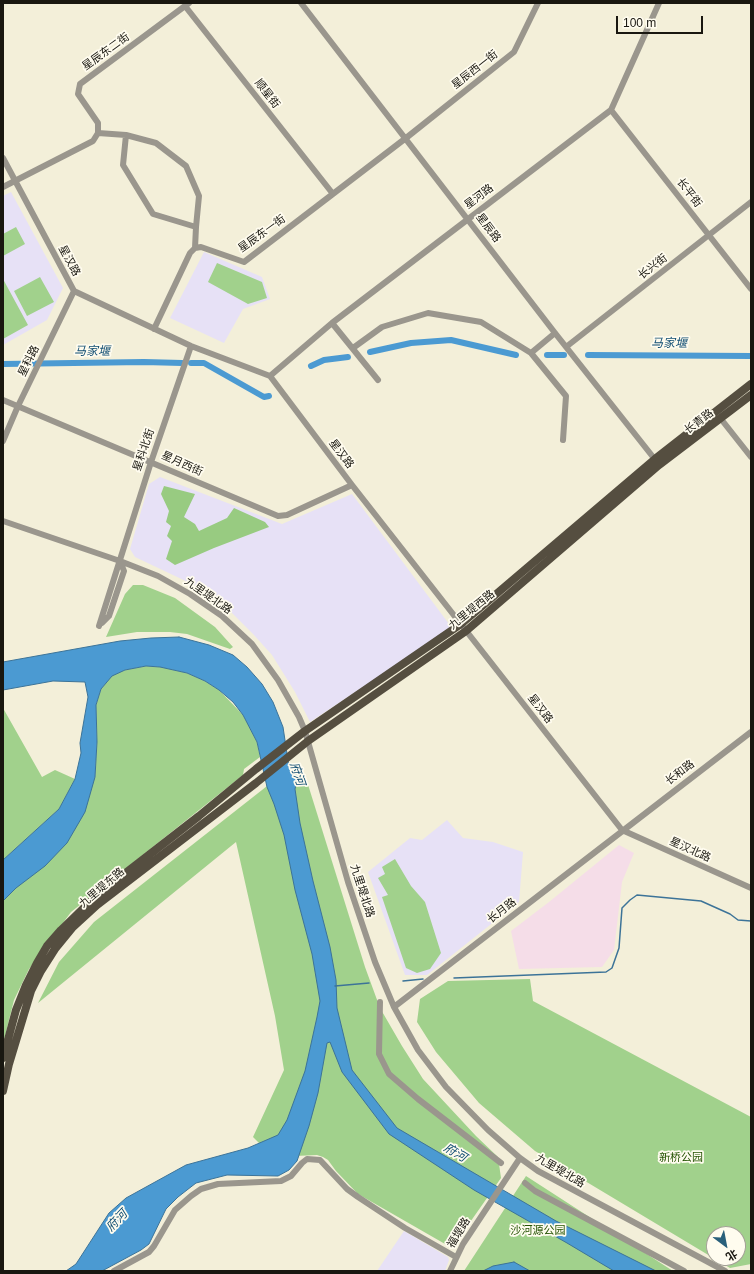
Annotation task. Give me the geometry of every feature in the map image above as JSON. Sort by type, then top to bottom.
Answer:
[{"type":"main road","points":[[657,462],[751,384]]},
{"type":"main road","name":"长青路","points":[[657,462],[721,418],[751,395]]},
{"type":"main road","name":"九里堤西路","points":[[288,758],[308,741],[464,627],[657,462]]},
{"type":"main road","points":[[3,1058],[16,1010],[26,985],[47,946],[96,896],[305,731],[464,627]]},
{"type":"main road","name":"九里堤东路","points":[[3,1091],[9,1064],[31,991],[41,970],[55,949],[73,927],[97,905],[288,758]]},
{"type":"street","name":"星辰路","points":[[301,3],[468,218],[555,333],[657,462]]},
{"type":"street","name":"星辰西一街","points":[[406,138],[514,52],[538,3]]},
{"type":"street","name":"星河路","points":[[270,376],[332,323],[611,110],[658,3]]},
{"type":"street","name":"星辰东二街","points":[[98,133],[98,123],[78,94],[80,84],[187,5]]},
{"type":"street","name":"顺星街","points":[[187,5],[333,194]]},
{"type":"street","name":"长平街","points":[[611,110],[751,289]]},
{"type":"street","points":[[3,187],[93,141],[98,133],[126,135],[156,143],[186,166],[199,196],[195,248],[190,253],[154,329]]},
{"type":"street","points":[[126,135],[123,165],[153,214],[196,227]]},
{"type":"street","name":"星辰东一街","points":[[195,248],[201,247],[244,262],[406,138]]},
{"type":"street","name":"星汉路","points":[[3,158],[74,291],[191,346],[270,376],[352,485],[622,830]]},
{"type":"street","name":"长兴街","points":[[566,347],[751,202]]},
{"type":"street","name":"星科路","points":[[3,441],[18,406],[74,291]]},
{"type":"street","points":[[353,348],[382,327],[428,313],[481,322],[531,353],[566,396],[563,440]]},
{"type":"street","points":[[332,323],[378,380]]},
{"type":"street","points":[[531,353],[555,333]]},
{"type":"street","name":"星科北街","points":[[120,561],[124,571],[109,616],[99,626],[151,462],[191,346]]},
{"type":"street","name":"星月西街","points":[[3,400],[278,516],[287,515],[352,485]]},
{"type":"street","points":[[721,418],[751,457]]},
{"type":"street","name":"九里堤北路","points":[[3,521],[120,561],[158,576],[190,594],[222,616],[252,644],[278,680],[299,717],[305,731],[348,882],[375,962],[394,1007],[418,1050],[446,1087],[488,1130],[520,1158],[538,1171],[725,1271]]},
{"type":"street","name":"长和路","points":[[622,830],[751,732]]},
{"type":"street","name":"星汉北路","points":[[622,830],[751,888]]},
{"type":"street","name":"长月路","points":[[394,1007],[622,830]]},
{"type":"street","points":[[380,1002],[379,1054],[389,1074],[418,1099],[501,1163]]},
{"type":"street","name":"福堤路","points":[[450,1271],[463,1244],[520,1158]]},
{"type":"street","points":[[114,1271],[149,1252],[175,1210],[190,1196],[201,1189],[218,1184],[281,1181],[291,1176],[302,1163],[308,1159],[315,1159],[324,1162],[347,1189],[367,1204],[456,1258]]},
{"type":"street","points":[[525,1183],[535,1191],[684,1271]]},
{"type":"shaded area","points":[[11,192],[63,288],[47,320],[3,345],[3,196]]},
{"type":"shaded area","points":[[204,252],[262,277],[270,299],[243,309],[224,343],[170,318]]},
{"type":"shaded area","points":[[160,477],[282,524],[352,494],[452,628],[310,722],[295,692],[272,655],[224,605],[192,584],[135,557],[130,549],[149,484]]},
{"type":"shaded area","points":[[447,820],[463,838],[493,842],[523,852],[519,902],[427,975],[405,975],[368,872],[410,838],[422,840]]},
{"type":"shaded area","points":[[619,845],[634,853],[622,882],[614,950],[602,967],[519,969],[511,931]]},
{"type":"shaded area","points":[[404,1231],[448,1257],[449,1260],[445,1271],[377,1271]]},
{"type":"green space","points":[[16,227],[25,244],[3,256],[3,234]]},
{"type":"green space","points":[[217,263],[262,282],[267,298],[248,304],[208,282]]},
{"type":"green space","points":[[40,277],[54,302],[27,316],[14,291]]},
{"type":"green space","points":[[3,279],[28,325],[3,339]]},
{"type":"green space","points":[[164,486],[195,494],[184,517],[195,524],[199,531],[227,518],[234,508],[265,522],[269,527],[175,565],[166,559],[172,541],[167,536],[171,526],[166,522],[169,511],[161,494]]},
{"type":"green space","points":[[133,585],[143,585],[175,598],[215,627],[233,647],[230,649],[187,634],[170,632],[137,632],[106,637],[125,594]]},
{"type":"green space","points":[[146,666],[161,667],[187,673],[205,681],[219,690],[243,715],[257,742],[260,757],[244,769],[243,775],[71,912],[29,969],[14,1000],[3,1044],[3,901],[16,888],[95,777],[97,742],[96,705],[101,689],[112,675],[125,670]]},
{"type":"green space","points":[[3,708],[42,777],[55,770],[75,779],[59,809],[3,860]]},
{"type":"green space","points":[[290,768],[305,775],[365,967],[380,1008],[423,1079],[476,1136],[498,1157],[501,1178],[452,1248],[358,1194],[336,1171],[328,1160],[323,1157],[317,1155],[273,1157],[253,1137],[284,1070],[275,1016],[236,842],[38,1003],[59,962],[94,922]]},
{"type":"green space","points":[[395,859],[411,886],[425,902],[441,953],[430,969],[417,973],[406,968],[382,897],[388,895],[378,878],[385,874],[382,867]]},
{"type":"green space","name":"新桥公园","points":[[530,979],[533,1001],[751,1117],[751,1264],[746,1265],[746,1226],[706,1226],[706,1254],[535,1151],[479,1103],[436,1052],[417,1022],[420,999],[448,981]]},
{"type":"green space","name":"沙河源公园","points":[[526,1176],[673,1271],[464,1271]]},
{"type":"green space","name":"新桥公园","points":[[727,1266],[740,1266],[730,1268]]},
{"type":"water","name":"府河","points":[[179,637],[209,645],[233,655],[247,667],[262,684],[273,702],[283,727],[289,767],[298,777],[295,789],[300,823],[330,947],[336,980],[337,1008],[352,1070],[397,1128],[556,1221],[656,1271],[614,1271],[474,1190],[389,1134],[342,1072],[330,1042],[327,1043],[318,1093],[309,1126],[297,1161],[289,1170],[278,1176],[227,1175],[196,1183],[178,1197],[166,1209],[149,1244],[141,1250],[102,1271],[66,1271],[76,1264],[109,1213],[126,1198],[186,1165],[248,1148],[278,1135],[287,1120],[305,1071],[320,1001],[312,954],[295,890],[284,835],[267,787],[257,742],[243,715],[233,702],[205,681],[187,673],[160,667],[146,666],[125,670],[112,676],[101,689],[96,705],[97,742],[95,777],[85,812],[67,843],[45,866],[16,888],[3,901],[3,860],[59,809],[75,779],[81,753],[80,743],[88,697],[85,682],[53,681],[3,690],[3,662],[120,641]]},
{"type":"water","points":[[514,1262],[530,1271],[483,1271],[493,1266]]},
{"type":"waterway","name":"马家堰","points":[[370,352],[411,343],[451,340],[516,355]]},
{"type":"waterway","name":"马家堰","points":[[547,355],[564,355]]},
{"type":"waterway","name":"马家堰","points":[[588,355],[751,356]]},
{"type":"waterway","name":"马家堰","points":[[311,366],[324,360],[348,357]]},
{"type":"waterway","name":"马家堰","points":[[3,364],[144,362],[182,363]]},
{"type":"waterway","name":"马家堰","points":[[191,363],[204,363],[264,397],[269,396]]},
{"type":"waterway","points":[[454,978],[606,972],[612,968],[619,948],[622,908],[637,895],[701,901],[730,914],[738,920],[751,921]]},
{"type":"waterway","points":[[403,981],[423,979]]},
{"type":"waterway","points":[[335,986],[369,983]]}]
